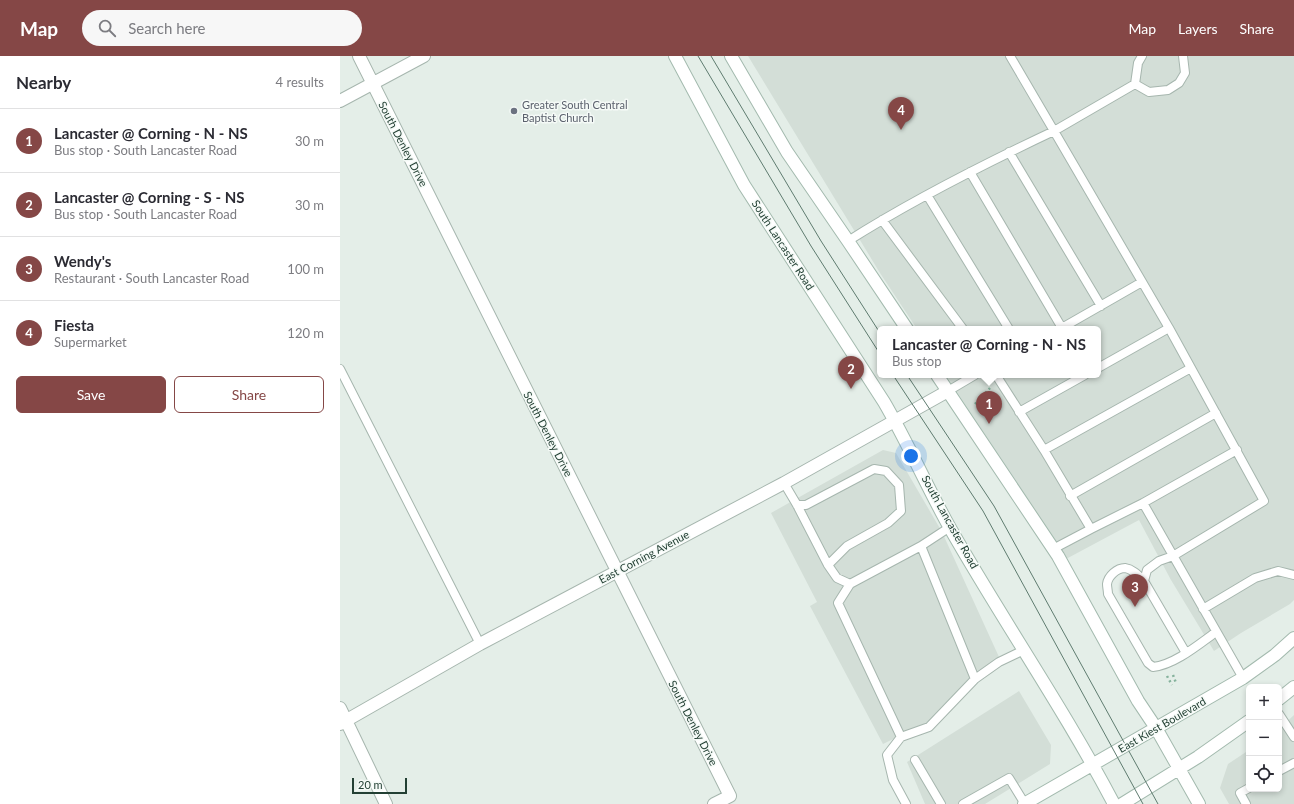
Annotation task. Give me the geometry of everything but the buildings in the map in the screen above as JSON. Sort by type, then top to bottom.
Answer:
[{"type":"main road","name":"South Denley Drive","points":[[359,56],[730,796],[714,804]]},
{"type":"main road","points":[[340,101],[424,56]]},
{"type":"main road","name":"South Lancaster Road","points":[[675,56],[744,185],[895,420],[950,527],[1093,764],[1114,804]]},
{"type":"main road","points":[[730,56],[787,152],[904,326]]},
{"type":"main road","points":[[939,378],[1052,549],[1138,701],[1156,728],[1199,804]]},
{"type":"main road","name":"East Corning Avenue","points":[[343,722],[480,644],[784,483],[948,391]]},
{"type":"main road","name":"East Kiest Boulevard","points":[[1025,804],[1243,678],[1275,655],[1294,638]]},
{"type":"main road","points":[[1282,696],[1294,686]]},
{"type":"main road","points":[[340,708],[343,722],[386,804]]},
{"type":"main road","points":[[1122,804],[1246,723]]},
{"type":"lane","points":[[1010,56],[1169,328],[1264,501],[1173,556],[1159,561],[1147,570],[1144,581]]},
{"type":"lane","points":[[1135,84],[1138,63],[1142,56]]},
{"type":"lane","points":[[1135,84],[1149,92],[1168,90],[1179,83],[1185,73],[1183,56]]},
{"type":"lane","points":[[848,241],[927,195],[1054,130],[1135,84]]},
{"type":"lane","points":[[1010,152],[1102,306]]},
{"type":"lane","points":[[970,172],[1060,326]]},
{"type":"lane","points":[[927,195],[1007,326]]},
{"type":"lane","points":[[882,220],[961,326]]},
{"type":"lane","points":[[1065,326],[1142,282]]},
{"type":"lane","points":[[1101,366],[1169,328]]},
{"type":"lane","points":[[1044,450],[1191,368]]},
{"type":"lane","points":[[340,369],[480,644]]},
{"type":"lane","points":[[948,391],[970,378]]},
{"type":"lane","points":[[998,378],[1044,450],[1091,529]]},
{"type":"lane","points":[[1019,412],[1080,378]]},
{"type":"lane","points":[[1070,496],[1216,413]]},
{"type":"lane","points":[[1052,549],[1143,503],[1237,450]]},
{"type":"lane","points":[[797,505],[806,505],[874,470],[886,471],[899,485],[901,511],[888,523],[847,546],[828,565]]},
{"type":"lane","points":[[784,483],[828,565],[837,578],[850,584]]},
{"type":"lane","points":[[1143,503],[1243,678]]},
{"type":"lane","points":[[901,737],[838,603],[850,584],[921,546],[950,527]]},
{"type":"lane","points":[[921,546],[975,679]]},
{"type":"lane","points":[[1186,653],[1144,581],[1134,572],[1125,568],[1116,571],[1107,584],[1108,594],[1148,663],[1153,667],[1162,666],[1186,653],[1216,632]]},
{"type":"lane","points":[[1203,609],[1255,578],[1278,571],[1294,575]]},
{"type":"lane","points":[[906,804],[893,780],[887,755],[901,737],[929,728],[975,679],[999,662],[1024,650]]},
{"type":"lane","points":[[1282,719],[1294,737]]},
{"type":"lane","points":[[915,760],[941,804]]},
{"type":"lane","points":[[1282,769],[1294,763]]},
{"type":"lane","points":[[963,804],[1009,778],[1025,804]]},
{"type":"lane","points":[[1246,790],[1240,793],[1246,804]]},
{"type":"path","points":[[972,408],[998,378]]},
{"type":"shaded area","points":[[748,56],[1294,56],[1294,600],[1290,604],[1214,651],[1171,580],[1139,520],[1066,559],[948,378],[1101,378],[1101,326],[915,326],[880,273]]},
{"type":"shaded area","points":[[883,450],[896,453],[942,532],[999,657],[934,719],[883,744],[810,606],[817,602],[771,513]]},
{"type":"shaded area","points":[[1019,691],[1051,745],[1050,764],[985,804],[925,804],[907,762]]},
{"type":"shaded area","points":[[1294,715],[1294,804],[1229,804],[1220,788],[1228,764],[1246,752],[1246,792],[1282,792],[1282,726]]},
{"type":"tram line","points":[[698,56],[811,246],[877,349]]},
{"type":"tram line","points":[[711,56],[821,241],[877,328]]},
{"type":"tram line","points":[[895,378],[983,511],[1143,804]]},
{"type":"tram line","points":[[909,378],[994,506],[1158,804]]},
{"type":"place","name":"Greater South Central Baptist Church","points":[[514,111]]},
{"type":"place","name":"Fiesta","points":[[901,130]]},
{"type":"place","name":"Lancaster @ Corning - S - NS","points":[[851,389]]},
{"type":"place","name":"Lancaster @ Corning - N - NS","points":[[989,424]]},
{"type":"place","name":"Wendy's","points":[[1135,607]]}]
